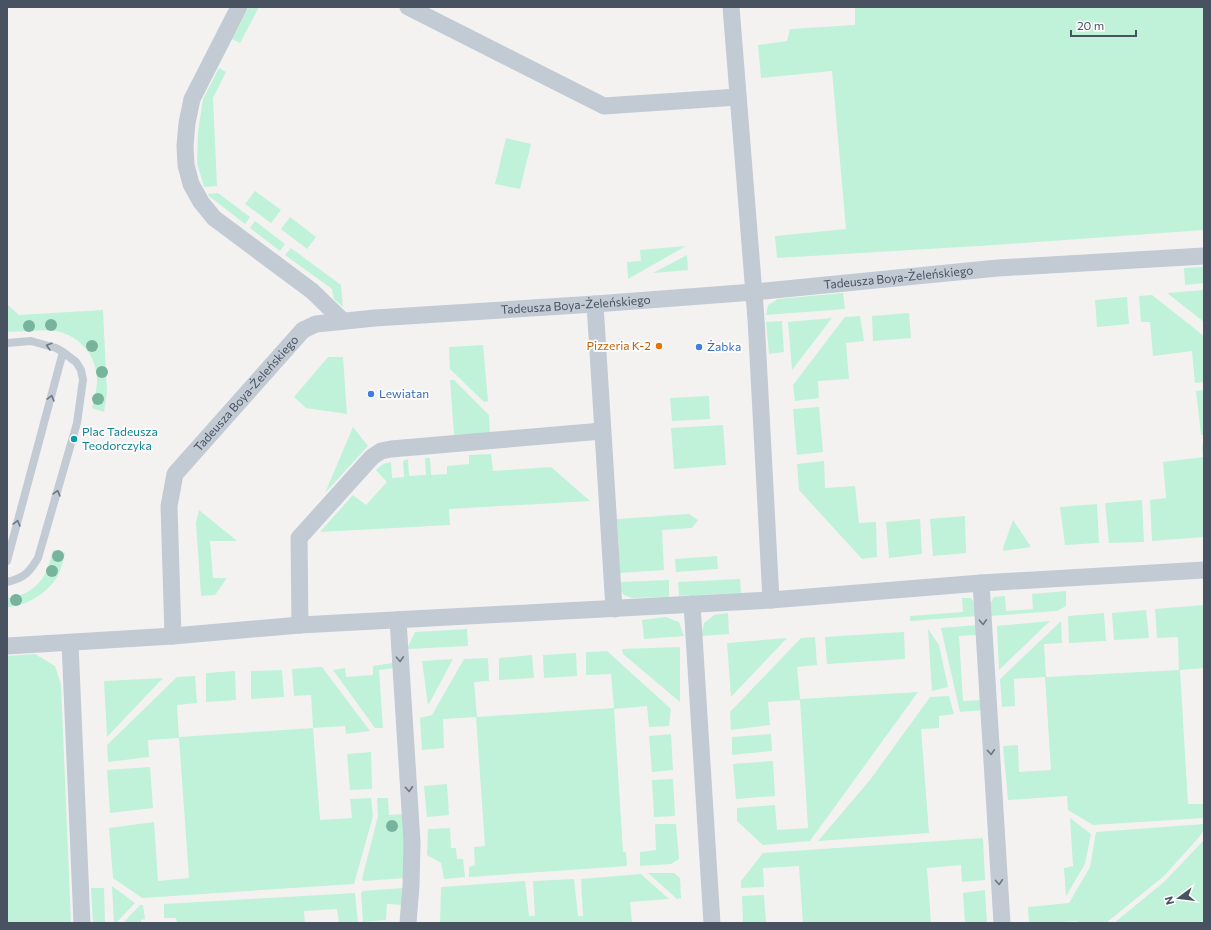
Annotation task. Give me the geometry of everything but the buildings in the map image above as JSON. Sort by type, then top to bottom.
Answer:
[{"type":"street","points":[[239,7],[192,99],[187,123],[185,146],[186,164],[191,184],[201,202],[214,218],[312,291],[343,321]]},
{"type":"street","points":[[408,7],[604,106],[738,97]]},
{"type":"street","points":[[730,7],[754,292],[771,600]]},
{"type":"street","name":"Tadeusza Boya-Żeleńskiego","points":[[173,636],[168,506],[175,474],[303,330],[316,324],[375,318],[754,292],[998,268],[1204,256]]},
{"type":"street","points":[[595,304],[614,609]]},
{"type":"street","points":[[300,625],[299,538],[372,457],[381,451],[602,431]]},
{"type":"street","points":[[7,646],[173,636],[300,625],[771,600],[981,583],[1204,570]]},
{"type":"street","points":[[981,583],[1002,923]]},
{"type":"street","points":[[692,604],[712,923]]},
{"type":"street","points":[[398,620],[412,842],[408,923]]},
{"type":"street","points":[[70,643],[82,923]]},
{"type":"lane","points":[[7,343],[31,341],[56,348],[76,362],[81,370],[83,380],[77,423],[38,558],[32,568],[21,578],[7,582]]},
{"type":"lane","points":[[7,561],[63,352]]},
{"type":"green space","points":[[249,7],[259,7],[240,43],[232,39]]},
{"type":"green space","points":[[855,7],[1204,7],[1204,230],[995,245],[777,258],[775,236],[846,229],[832,71],[761,78],[758,45],[787,41],[790,29],[855,25]]},
{"type":"green space","points":[[219,68],[226,72],[213,98],[217,186],[204,187],[197,163],[198,132],[203,99]]},
{"type":"green space","points":[[506,138],[531,144],[520,189],[495,184]]},
{"type":"green space","points":[[255,191],[281,210],[271,223],[245,204]]},
{"type":"green space","points":[[218,193],[250,217],[245,224],[208,194]]},
{"type":"green space","points":[[290,217],[316,237],[307,249],[281,229]]},
{"type":"green space","points":[[255,221],[285,244],[280,251],[250,228]]},
{"type":"green space","points":[[686,246],[628,279],[627,262],[641,261],[640,250]]},
{"type":"green space","points":[[291,248],[341,285],[343,307],[334,299],[332,289],[285,255]]},
{"type":"green space","points":[[687,255],[688,270],[653,273]]},
{"type":"green space","points":[[1204,267],[1204,283],[1185,285],[1184,268]]},
{"type":"green space","points":[[1204,290],[1204,322],[1167,293]]},
{"type":"green space","points":[[843,293],[845,309],[766,315],[768,305],[778,299]]},
{"type":"green space","points":[[1152,295],[1204,336],[1204,382],[1195,383],[1192,351],[1153,356],[1150,322],[1141,322],[1139,296]]},
{"type":"green space","points":[[1127,297],[1129,324],[1097,327],[1095,300]]},
{"type":"green space","points":[[7,304],[19,315],[103,310],[107,392],[104,412],[92,408],[97,381],[96,371],[90,354],[84,347],[70,336],[52,330],[7,332]]},
{"type":"green space","points":[[909,313],[911,338],[873,341],[872,316]]},
{"type":"green space","points":[[860,316],[864,341],[846,343],[849,379],[818,381],[819,398],[795,401],[793,385],[845,317]]},
{"type":"green space","points":[[832,318],[792,370],[788,322]]},
{"type":"green space","points":[[782,321],[784,352],[769,354],[766,322]]},
{"type":"green space","points":[[483,345],[488,401],[484,402],[450,369],[449,347]]},
{"type":"green space","points":[[328,357],[343,357],[347,414],[306,408],[294,397]]},
{"type":"green space","points":[[450,380],[454,380],[489,415],[490,433],[454,435]]},
{"type":"green space","points":[[1204,390],[1204,435],[1201,435],[1196,391]]},
{"type":"green space","points":[[709,396],[710,419],[672,421],[670,398]]},
{"type":"green space","points":[[819,407],[823,452],[797,455],[793,409]]},
{"type":"green space","points":[[723,425],[726,465],[674,469],[671,428]]},
{"type":"green space","points":[[353,427],[368,446],[325,493]]},
{"type":"green space","points":[[1202,445],[1204,445],[1204,537],[1152,541],[1150,500],[1166,498],[1163,462],[1203,457]]},
{"type":"green space","points":[[491,454],[493,471],[551,467],[590,501],[449,509],[450,525],[320,532],[353,495],[366,505],[387,482],[376,470],[383,464],[391,462],[392,478],[404,477],[403,461],[408,459],[409,476],[426,475],[425,458],[430,458],[431,475],[447,474],[447,466],[469,464],[469,455]]},
{"type":"green space","points":[[824,461],[825,488],[855,486],[859,523],[876,522],[877,557],[862,559],[799,490],[797,464]]},
{"type":"green space","points":[[1142,500],[1144,542],[1109,543],[1105,503]]},
{"type":"green space","points":[[1097,504],[1099,543],[1065,545],[1060,507]]},
{"type":"green space","points":[[199,510],[237,541],[210,541],[213,578],[227,578],[215,595],[201,596],[196,523]]},
{"type":"green space","points":[[689,514],[698,520],[692,528],[662,530],[664,570],[620,573],[617,519]]},
{"type":"green space","points":[[965,516],[966,553],[933,556],[930,519]]},
{"type":"green space","points":[[920,519],[922,554],[889,558],[886,522]]},
{"type":"green space","points":[[1013,520],[1031,547],[1003,551],[1003,548]]},
{"type":"green space","points":[[53,550],[65,553],[60,571],[53,583],[42,594],[29,602],[7,607],[7,598],[24,594],[38,584],[48,568]]},
{"type":"green space","points":[[717,556],[718,569],[676,572],[675,559]]},
{"type":"green space","points":[[740,579],[741,593],[679,596],[678,582]]},
{"type":"green space","points":[[669,580],[669,597],[632,598],[624,595],[621,591],[621,582]]},
{"type":"green space","points":[[1066,591],[1066,606],[1057,611],[991,616],[990,604],[994,597],[1005,596],[1006,611],[1033,609],[1032,594]]},
{"type":"green space","points":[[962,598],[971,598],[975,604],[977,616],[910,621],[910,616],[963,612]]},
{"type":"green space","points":[[1204,605],[1204,668],[1180,670],[1188,804],[1204,804],[1204,818],[1093,825],[1068,810],[1067,796],[1008,800],[1003,746],[1018,745],[1019,772],[1051,770],[1045,677],[1014,679],[1015,706],[1002,707],[1000,679],[1061,621],[1062,643],[1044,644],[1046,677],[1179,670],[1178,637],[1157,638],[1155,609]]},
{"type":"green space","points":[[1146,610],[1149,638],[1114,640],[1112,613]]},
{"type":"green space","points":[[728,613],[729,634],[701,636],[704,623],[714,615]]},
{"type":"green space","points":[[1104,613],[1106,641],[1069,643],[1068,616]]},
{"type":"green space","points":[[666,617],[679,622],[684,636],[644,639],[642,620]]},
{"type":"green space","points":[[1050,621],[999,670],[997,626]]},
{"type":"green space","points":[[978,625],[978,635],[959,636],[963,701],[982,700],[984,710],[960,712],[941,628]]},
{"type":"green space","points":[[467,629],[468,646],[407,649],[415,632]]},
{"type":"green space","points":[[928,629],[939,645],[948,687],[932,691]]},
{"type":"green space","points":[[904,632],[905,659],[827,664],[825,637]]},
{"type":"green space","points":[[815,637],[817,665],[797,667],[800,699],[918,692],[810,841],[763,845],[737,821],[737,808],[775,805],[777,830],[808,828],[800,700],[768,702],[770,725],[731,730],[730,712],[801,638]]},
{"type":"green space","points":[[787,638],[731,697],[727,643]]},
{"type":"green space","points":[[680,647],[680,702],[623,654],[622,649]]},
{"type":"green space","points":[[607,651],[671,709],[669,726],[649,727],[647,706],[614,709],[623,852],[626,852],[627,866],[469,877],[469,867],[475,865],[474,847],[485,846],[476,717],[443,719],[444,748],[422,750],[420,718],[432,715],[464,659],[488,658],[489,681],[474,682],[477,717],[614,708],[611,674],[586,675],[586,652]]},
{"type":"green space","points":[[576,653],[577,676],[544,678],[543,655]]},
{"type":"green space","points":[[35,654],[55,666],[61,685],[71,923],[7,923],[7,656]]},
{"type":"green space","points":[[532,655],[534,678],[499,680],[499,658]]},
{"type":"green space","points":[[453,659],[430,702],[428,705],[422,661]]},
{"type":"green space","points":[[393,663],[395,668],[379,670],[383,728],[375,728],[333,670],[345,668],[346,677],[373,675],[373,666]]},
{"type":"green space","points":[[322,667],[370,731],[346,734],[345,726],[313,728],[311,695],[294,696],[292,669]]},
{"type":"green space","points":[[282,670],[284,697],[251,699],[251,671]]},
{"type":"green space","points":[[235,671],[236,700],[206,702],[206,673]]},
{"type":"green space","points":[[195,676],[197,703],[177,705],[179,737],[313,728],[320,820],[352,818],[350,799],[371,798],[373,816],[354,884],[142,898],[113,878],[109,828],[154,822],[158,881],[189,878],[179,738],[148,740],[149,757],[108,762],[107,745],[177,677]]},
{"type":"green space","points":[[163,678],[107,737],[104,681]]},
{"type":"green space","points":[[949,696],[954,714],[939,716],[939,728],[921,729],[929,833],[818,841],[870,780],[930,697]]},
{"type":"green space","points":[[671,734],[673,770],[652,772],[649,736]]},
{"type":"green space","points":[[771,734],[772,751],[732,755],[732,737]]},
{"type":"green space","points":[[371,752],[372,789],[350,790],[347,754]]},
{"type":"green space","points":[[773,761],[775,796],[736,799],[733,764]]},
{"type":"green space","points":[[150,767],[153,808],[110,813],[107,770]]},
{"type":"green space","points":[[673,779],[675,816],[654,817],[652,780]]},
{"type":"green space","points":[[447,784],[449,815],[427,817],[424,786]]},
{"type":"green space","points":[[377,798],[388,798],[389,815],[404,814],[404,878],[364,881],[362,879],[378,816]]},
{"type":"green space","points":[[1070,818],[1091,834],[1085,864],[1066,896],[1064,868],[1073,866]]},
{"type":"green space","points":[[655,824],[676,824],[679,859],[671,864],[640,866],[640,852],[656,850]]},
{"type":"green space","points":[[1204,824],[1204,830],[1200,836],[1164,876],[1106,923],[1077,923],[1077,921],[1029,923],[1028,907],[1069,903],[1090,867],[1096,832]]},
{"type":"green space","points":[[450,828],[451,848],[456,848],[457,859],[463,859],[465,877],[444,879],[441,863],[427,855],[428,829]]},
{"type":"green space","points":[[983,838],[985,880],[962,882],[961,865],[927,868],[931,923],[803,923],[799,866],[763,868],[764,887],[741,888],[741,881],[763,853]]},
{"type":"green space","points":[[1204,840],[1204,923],[1114,923],[1164,882]]},
{"type":"green space","points":[[648,873],[674,873],[680,878],[681,898],[677,899]]},
{"type":"green space","points":[[641,874],[669,899],[630,902],[632,923],[440,923],[441,887],[525,881],[529,916],[535,916],[533,881],[574,879],[578,916],[583,916],[581,879]]},
{"type":"green space","points":[[112,886],[135,903],[116,923],[114,923]]},
{"type":"green space","points":[[91,888],[104,888],[105,923],[93,923]]},
{"type":"green space","points":[[403,888],[403,905],[387,904],[386,920],[363,922],[361,893],[363,891]]},
{"type":"green space","points":[[985,890],[987,923],[965,923],[963,893]]},
{"type":"green space","points":[[355,893],[358,923],[339,923],[337,909],[304,911],[305,923],[177,923],[176,918],[164,918],[164,904]]},
{"type":"green space","points":[[764,895],[766,923],[743,923],[742,896]]},
{"type":"green space","points":[[140,905],[143,905],[145,919],[141,920],[141,923],[123,923]]},
{"type":"place","name":"Pizzeria K-2","points":[[659,346]]},
{"type":"place","name":"Żabka","points":[[699,347]]},
{"type":"place","name":"Lewiatan","points":[[371,394]]},
{"type":"place","name":"Plac Tadeusza Teodorczyka","points":[[74,439]]}]
